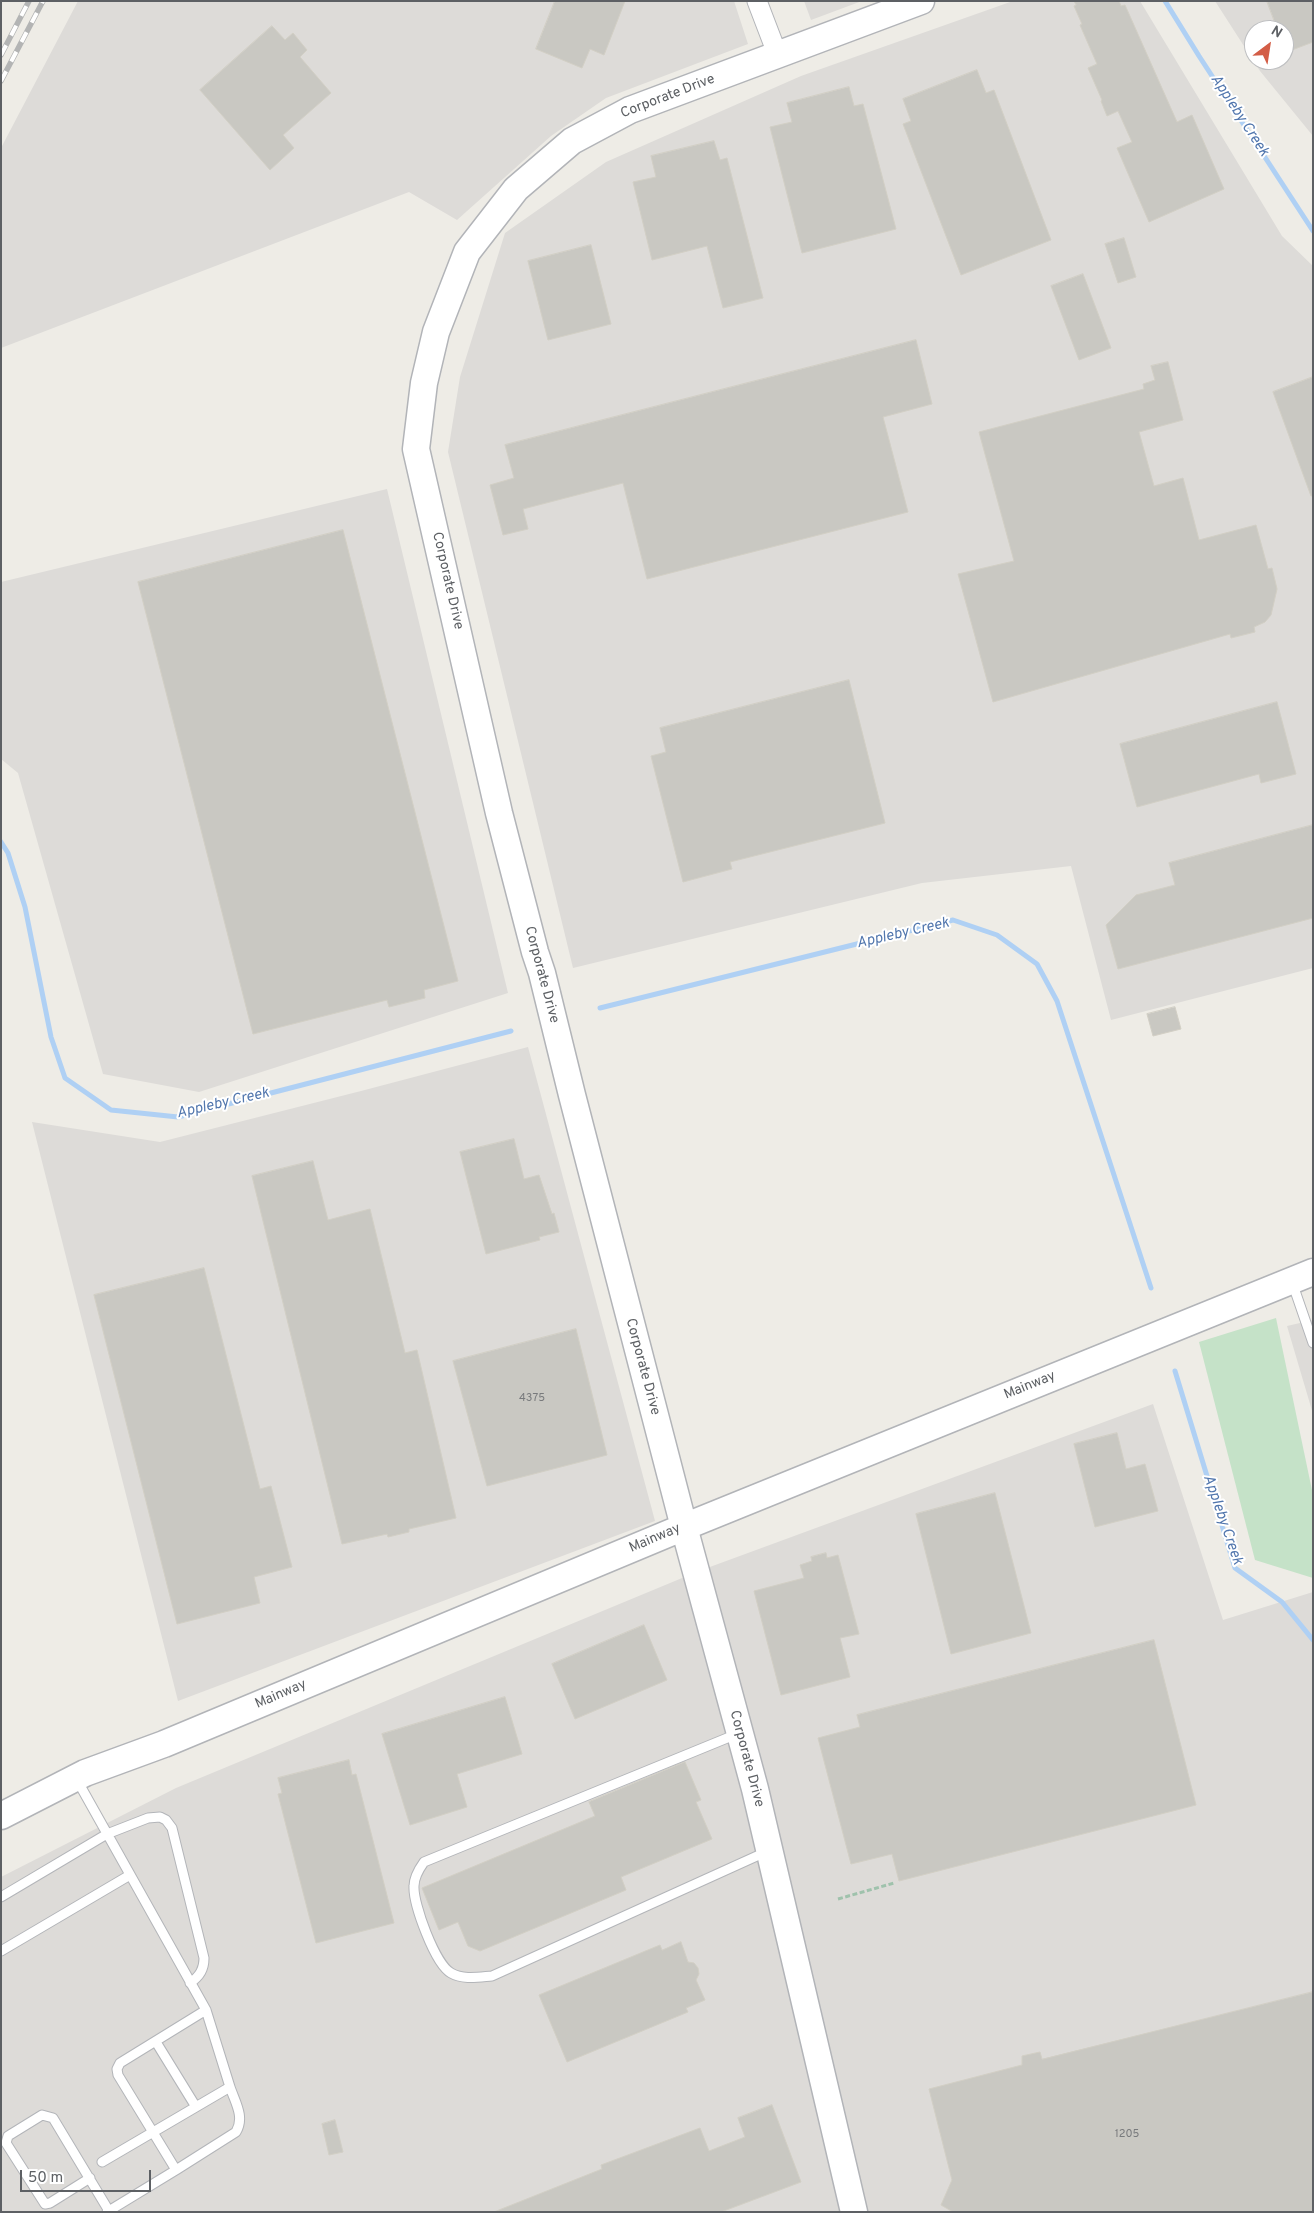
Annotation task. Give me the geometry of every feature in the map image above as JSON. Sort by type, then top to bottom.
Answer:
[{"type":"street","points":[[757,1],[778,56]]},
{"type":"street","name":"Corporate Drive","points":[[854,2212],[740,1733],[684,1527],[542,972],[535,952],[499,813],[416,449],[424,383],[436,332],[467,252],[516,189],[572,140],[630,110],[921,1]]},
{"type":"street","name":"Mainway","points":[[1,1816],[76,1778],[173,1740],[684,1527],[1302,1276]]},
{"type":"lane","points":[[1302,1276],[1313,1343]]},
{"type":"lane","points":[[740,1733],[424,1862],[418,1870],[414,1884],[414,1900],[440,1962],[450,1973],[466,1978],[492,1976],[769,1850]]},
{"type":"lane","points":[[76,1778],[206,2010],[241,2118],[236,2132],[108,2211],[90,2178],[50,2116],[42,2114],[8,2136],[6,2143],[45,2204],[50,2203],[90,2178]]},
{"type":"lane","points":[[1,1897],[107,1834],[154,1816],[160,1817],[170,1824],[204,1958],[204,1966],[200,1974],[190,1983]]},
{"type":"lane","points":[[1,1951],[130,1875]]},
{"type":"lane","points":[[176,2170],[118,2075],[117,2069],[120,2063],[206,2010]]},
{"type":"lane","points":[[156,2042],[196,2107]]},
{"type":"lane","points":[[102,2162],[230,2087]]},
{"type":"path","points":[[838,1899],[894,1882]]},
{"type":"shaded area","points":[[78,1],[734,1],[748,44],[606,98],[551,136],[457,220],[409,192],[1,348],[1,148]]},
{"type":"shaded area","points":[[804,1],[862,1],[811,20]]},
{"type":"shaded area","points":[[1013,1],[1140,1],[1282,236],[1313,266],[1313,968],[1111,1020],[1071,866],[922,883],[573,968],[448,452],[460,377],[505,233],[606,162],[801,76]]},
{"type":"shaded area","points":[[1215,1],[1313,1],[1313,136],[1259,70],[1294,70],[1294,20],[1244,20],[1244,46]]},
{"type":"shaded area","points":[[387,489],[508,993],[199,1092],[103,1074],[18,773],[1,759],[1,582]]},
{"type":"shaded area","points":[[528,1047],[655,1521],[178,1701],[32,1122],[160,1142]]},
{"type":"shaded area","points":[[1313,1320],[1313,1414],[1287,1326]]},
{"type":"shaded area","points":[[1153,1404],[1223,1620],[1313,1592],[1313,2212],[1,2212],[1,1877],[176,1788],[699,1571]]},
{"type":"green space","points":[[1276,1318],[1313,1495],[1313,1578],[1255,1560],[1199,1342]]},
{"type":"building","points":[[555,1],[625,1],[604,55],[590,49],[582,68],[536,49]]},
{"type":"building","points":[[1074,1],[1119,1],[1121,6],[1125,5],[1177,122],[1192,115],[1224,189],[1149,222],[1117,148],[1132,142],[1118,111],[1107,116],[1088,68],[1097,64],[1080,25],[1082,24],[1074,6],[1076,5]]},
{"type":"building","points":[[1267,1],[1313,1],[1313,42],[1294,49],[1294,20],[1274,20]]},
{"type":"building","points":[[272,26],[285,40],[293,33],[307,50],[300,57],[331,93],[283,135],[294,148],[270,170],[200,90]]},
{"type":"building","points":[[977,70],[986,93],[994,90],[1051,240],[961,275],[903,124],[911,121],[903,99]]},
{"type":"building","points":[[849,87],[854,106],[863,104],[896,229],[802,253],[770,127],[792,122],[787,103]]},
{"type":"building","points":[[714,141],[720,160],[727,158],[763,298],[723,308],[707,246],[652,260],[633,182],[656,177],[651,156]]},
{"type":"building","points":[[1124,238],[1136,277],[1118,283],[1105,244]]},
{"type":"building","points":[[591,245],[611,324],[548,340],[528,261]]},
{"type":"building","points":[[1083,274],[1111,348],[1079,360],[1051,286]]},
{"type":"building","points":[[916,340],[932,404],[883,417],[908,512],[647,579],[623,483],[523,509],[528,529],[503,535],[490,485],[514,478],[505,445]]},
{"type":"building","points":[[1168,362],[1183,420],[1139,432],[1154,486],[1183,478],[1199,540],[1256,525],[1268,569],[1272,568],[1277,589],[1271,615],[1265,622],[1254,627],[1255,632],[1231,638],[1230,634],[993,702],[958,574],[1014,561],[979,432],[1144,389],[1143,384],[1155,380],[1151,366]]},
{"type":"building","points":[[1313,377],[1313,496],[1311,496],[1273,392]]},
{"type":"building","points":[[343,530],[458,981],[424,990],[425,998],[389,1007],[387,1000],[253,1034],[138,582]]},
{"type":"building","points":[[849,680],[885,823],[730,862],[732,869],[683,882],[651,756],[666,752],[660,728]]},
{"type":"building","points":[[1277,702],[1296,774],[1261,783],[1259,774],[1137,807],[1120,744]]},
{"type":"building","points":[[1313,825],[1313,918],[1118,969],[1106,925],[1136,895],[1175,885],[1169,863]]},
{"type":"building","points":[[1175,1007],[1181,1029],[1153,1036],[1147,1014]]},
{"type":"building","points":[[514,1139],[524,1179],[539,1175],[552,1214],[554,1213],[559,1232],[539,1237],[540,1240],[486,1254],[460,1152]]},
{"type":"building","points":[[313,1161],[328,1220],[370,1209],[405,1353],[417,1350],[456,1518],[409,1529],[409,1532],[388,1537],[387,1534],[342,1544],[252,1176]]},
{"type":"building","points":[[204,1268],[260,1489],[271,1486],[292,1567],[254,1577],[260,1603],[177,1624],[94,1295]]},
{"type":"building","points":[[576,1329],[607,1455],[487,1486],[453,1361]]},
{"type":"building","points":[[1117,1433],[1126,1469],[1145,1464],[1158,1511],[1095,1527],[1074,1444]]},
{"type":"building","points":[[995,1493],[1031,1633],[951,1654],[916,1514]]},
{"type":"building","points":[[826,1553],[827,1558],[838,1555],[859,1634],[840,1638],[850,1677],[781,1695],[754,1591],[804,1578],[800,1565],[812,1561],[811,1557]]},
{"type":"building","points":[[644,1625],[667,1680],[575,1719],[552,1664]]},
{"type":"building","points":[[1154,1640],[1196,1805],[899,1881],[892,1854],[851,1864],[818,1738],[860,1727],[857,1715]]},
{"type":"building","points":[[505,1697],[522,1754],[457,1774],[467,1807],[410,1825],[382,1734]]},
{"type":"building","points":[[349,1760],[352,1775],[356,1774],[394,1923],[316,1943],[278,1794],[282,1793],[278,1778]]},
{"type":"building","points":[[685,1762],[701,1800],[696,1802],[712,1839],[621,1877],[626,1890],[480,1951],[468,1946],[458,1922],[439,1930],[422,1888],[595,1816],[589,1802]]},
{"type":"building","points":[[681,1942],[688,1962],[694,1963],[698,1968],[699,1974],[696,1980],[705,2000],[686,2008],[688,2012],[567,2062],[539,1995],[660,1945],[662,1950]]},
{"type":"building","points":[[1313,1992],[1313,2212],[953,2212],[941,2205],[952,2180],[929,2089],[1022,2065],[1022,2056],[1040,2052],[1042,2059]]},
{"type":"building","points":[[772,2105],[801,2182],[721,2212],[494,2212],[602,2169],[601,2165],[700,2128],[709,2151],[745,2137],[738,2118]]},
{"type":"building","points":[[335,2120],[343,2152],[329,2155],[322,2124]]},
{"type":"waterway","name":"Appleby Creek","points":[[1165,1],[1313,231]]},
{"type":"waterway","name":"Appleby Creek","points":[[1,842],[8,853],[25,907],[51,1037],[65,1078],[111,1110],[178,1117],[511,1031]]},
{"type":"waterway","name":"Appleby Creek","points":[[600,1008],[953,920],[997,935],[1037,964],[1057,1001],[1151,1288]]},
{"type":"waterway","name":"Appleby Creek","points":[[1175,1371],[1235,1568],[1282,1602],[1313,1640]]},
{"type":"railway","points":[[1,55],[29,1]]},
{"type":"railway","points":[[1,81],[43,1]]}]
